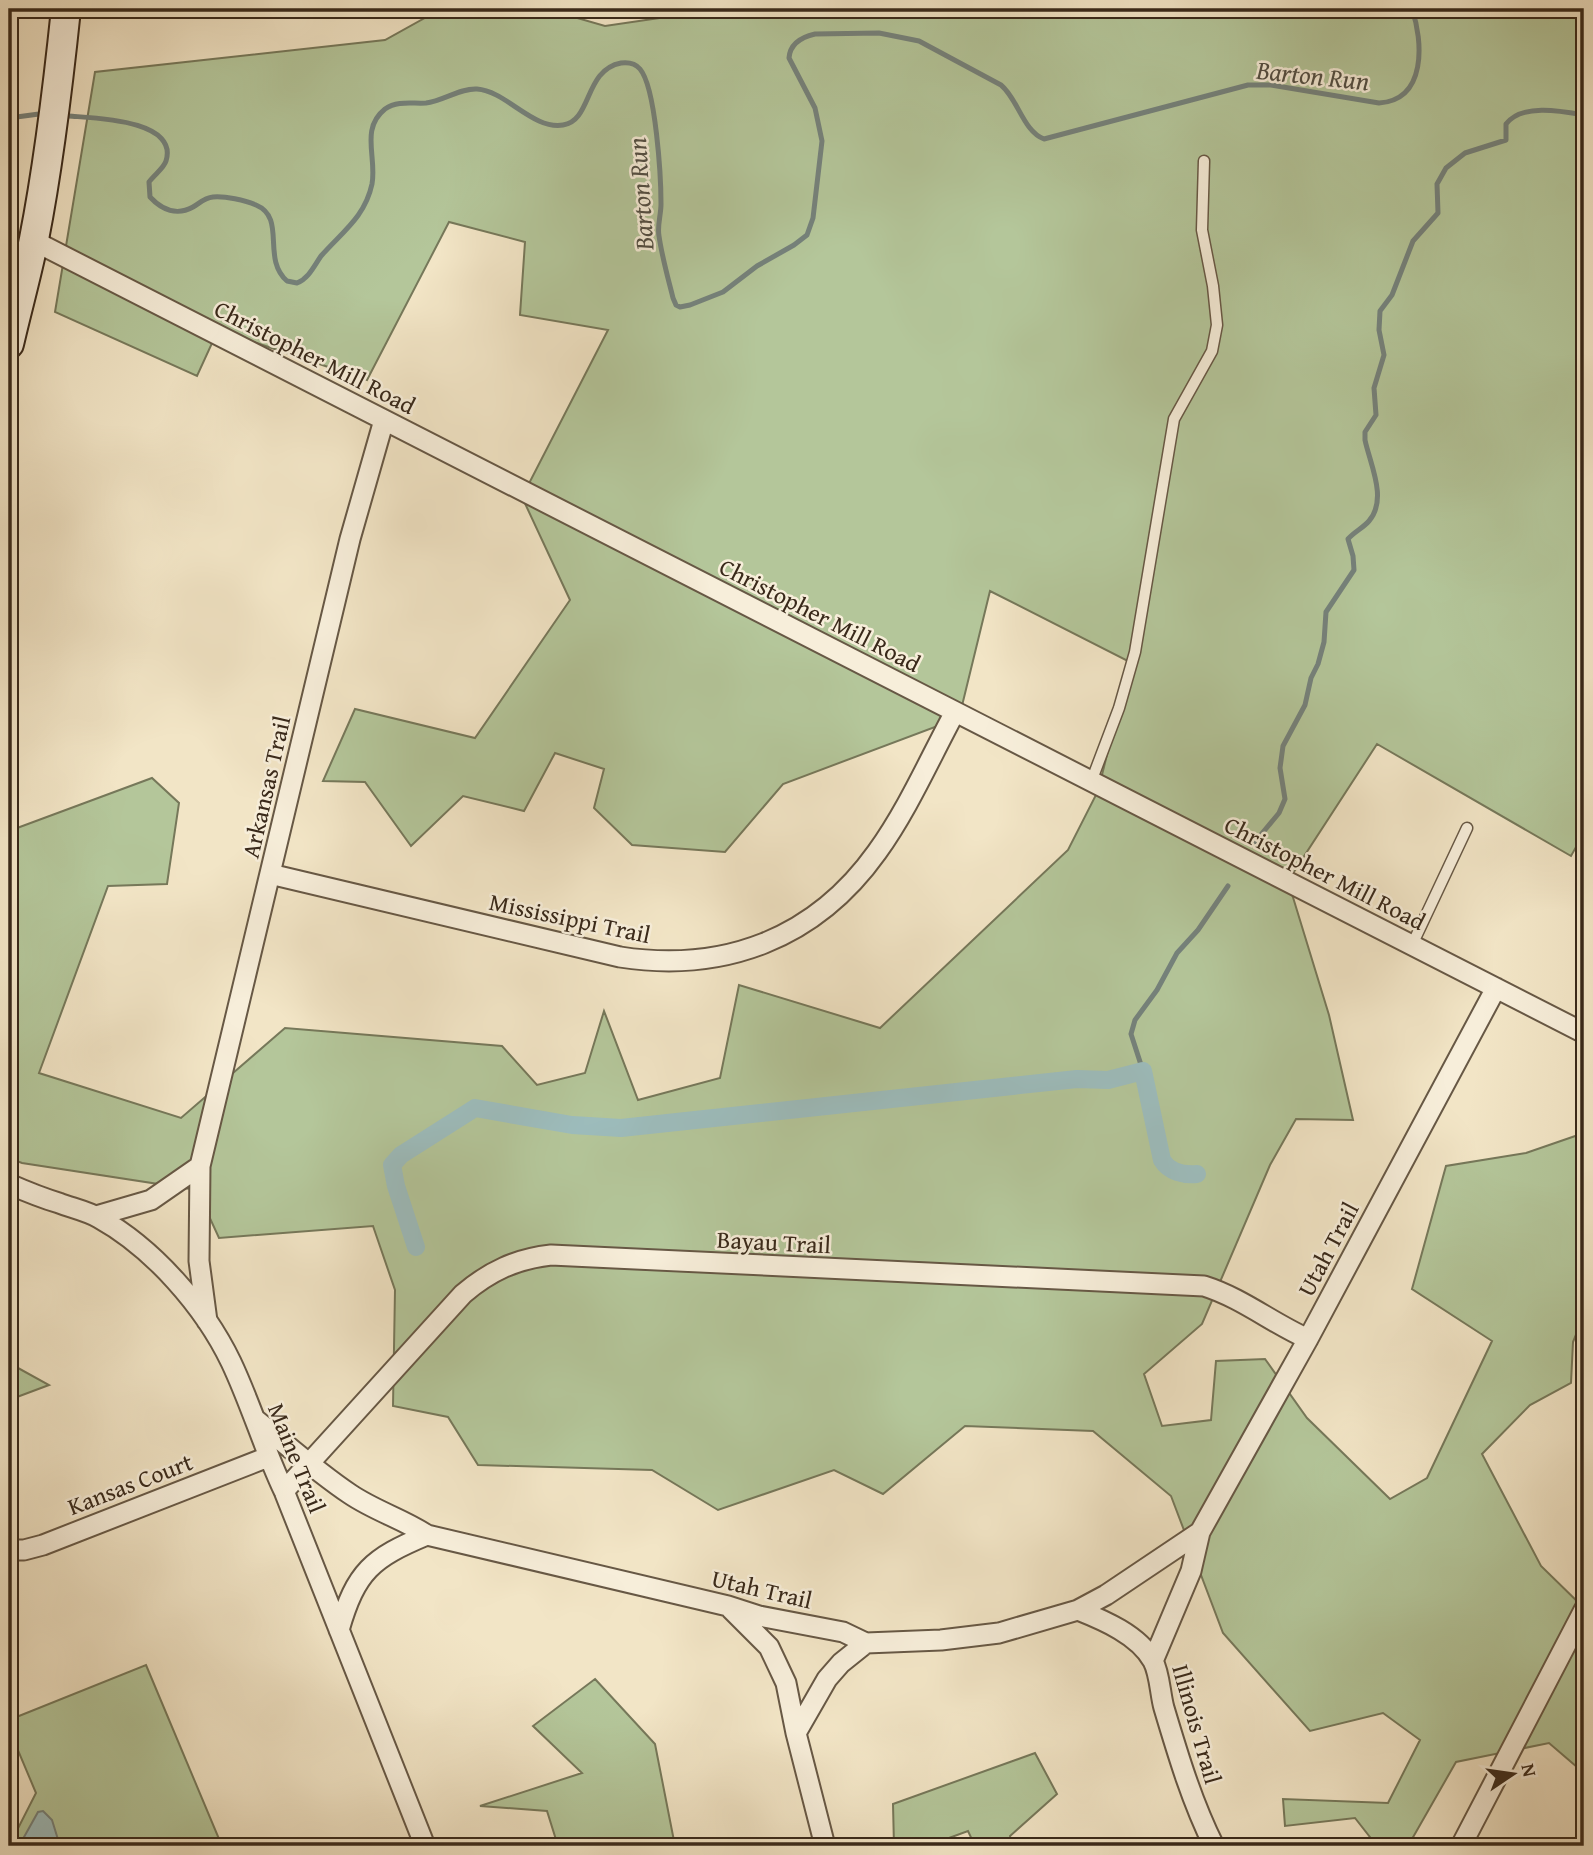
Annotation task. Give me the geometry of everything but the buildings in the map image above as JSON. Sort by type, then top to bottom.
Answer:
[{"type":"main road","points":[[9,344],[34,241],[53,124],[66,9]]},
{"type":"street","name":"Christopher Mill Road","points":[[34,241],[1584,1033]]},
{"type":"street","name":"Arkansas Trail","points":[[207,1322],[200,1261],[200,1166],[350,539],[383,420]]},
{"type":"street","name":"Mississippi Trail","points":[[270,874],[620,957],[653,962],[680,962],[734,954],[773,940],[816,916],[860,875],[887,837],[955,712]]},
{"type":"street","name":"Utah Trail","points":[[1153,1661],[1191,1571],[1200,1532],[1308,1339],[1496,988]]},
{"type":"street","points":[[96,1216],[151,1200],[200,1166]]},
{"type":"street","name":"Maine Trail","points":[[9,1184],[96,1216],[118,1229],[172,1276],[207,1322],[231,1361],[256,1420],[268,1457],[284,1491],[425,1846]]},
{"type":"street","name":"Bayau Trail","points":[[310,1464],[463,1294],[494,1270],[531,1257],[551,1255],[1204,1286],[1226,1293],[1258,1310],[1280,1327],[1308,1339]]},
{"type":"street","name":"Utah Trail","points":[[256,1420],[351,1495],[408,1522],[427,1535],[728,1606],[759,1616],[843,1632],[866,1643],[941,1640],[999,1633],[1078,1610],[1106,1595],[1200,1532]]},
{"type":"street","name":"Kansas Court","points":[[9,1550],[24,1550],[43,1545],[268,1457]]},
{"type":"street","points":[[284,1491],[310,1464]]},
{"type":"street","points":[[339,1630],[345,1609],[370,1565],[389,1550],[427,1535]]},
{"type":"street","points":[[728,1606],[769,1647],[786,1683],[825,1846]]},
{"type":"street","name":"Illinois Trail","points":[[1078,1610],[1105,1620],[1124,1632],[1153,1661],[1185,1778],[1214,1846]]},
{"type":"street","points":[[1461,1846],[1584,1610]]},
{"type":"street","points":[[796,1733],[827,1679],[841,1663],[866,1643]]},
{"type":"lane","points":[[1091,782],[1119,708],[1135,652],[1174,419],[1212,351],[1217,325],[1213,286],[1202,230],[1205,161]]},
{"type":"lane","points":[[1412,945],[1467,828]]},
{"type":"green space","points":[[441,9],[546,9],[605,26],[721,9],[1584,9],[1584,833],[1571,856],[1377,744],[1288,881],[1329,1015],[1353,1120],[1296,1119],[1270,1165],[1202,1324],[1144,1374],[1162,1426],[1211,1420],[1216,1361],[1265,1359],[1307,1418],[1390,1499],[1427,1478],[1492,1341],[1412,1289],[1446,1166],[1526,1153],[1584,1133],[1584,1315],[1573,1342],[1571,1383],[1530,1405],[1482,1454],[1541,1566],[1584,1608],[1584,1773],[1549,1743],[1456,1762],[1408,1846],[1377,1846],[1355,1818],[1285,1826],[1283,1799],[1388,1803],[1420,1740],[1383,1713],[1310,1731],[1223,1633],[1171,1496],[1093,1431],[965,1426],[883,1494],[834,1470],[718,1510],[652,1470],[478,1465],[448,1417],[393,1406],[395,1290],[373,1226],[219,1238],[197,1190],[22,1163],[9,1158],[9,831],[152,778],[179,803],[167,884],[108,886],[39,1073],[181,1118],[285,1028],[502,1046],[537,1085],[585,1073],[604,1011],[638,1100],[720,1078],[739,985],[880,1028],[1068,850],[1098,791],[1130,662],[990,591],[959,718],[783,784],[725,852],[632,845],[594,808],[604,769],[555,753],[524,811],[463,796],[411,846],[365,782],[323,781],[355,709],[475,738],[570,600],[522,497],[608,330],[520,315],[525,242],[449,222],[367,380],[218,330],[197,376],[55,312],[95,72],[385,40]]},
{"type":"green space","points":[[9,1363],[49,1385],[9,1400]]},
{"type":"green space","points":[[146,1665],[222,1846],[9,1846],[36,1793],[9,1729],[9,1720]]},
{"type":"green space","points":[[595,1679],[655,1744],[675,1846],[558,1846],[547,1811],[480,1806],[582,1773],[533,1726]]},
{"type":"green space","points":[[1035,1753],[1057,1794],[1010,1836],[1013,1846],[975,1846],[968,1831],[927,1846],[894,1846],[893,1804]]},
{"type":"water","points":[[43,1811],[52,1820],[60,1846],[19,1846],[38,1812]]},
{"type":"waterway","name":"Barton Run","points":[[69,116],[131,124],[147,129],[159,137],[166,147],[166,161],[149,182],[150,197],[165,208],[187,210],[207,198],[218,197],[246,202],[265,211],[273,229],[279,272],[287,281],[297,283],[308,275],[364,206],[369,196],[373,174],[371,134],[377,117],[385,109],[400,103],[432,102],[464,90],[477,89],[498,96],[541,122],[563,125],[579,115],[600,75],[621,63],[632,63],[640,69],[645,79],[654,113],[660,175],[659,236],[673,298],[680,307],[723,292],[757,266],[807,235],[813,218],[822,141],[815,108],[789,58],[794,45],[806,37],[815,34],[879,33],[919,41],[1001,85],[1031,129],[1044,139],[1248,85],[1271,85],[1379,103],[1395,99],[1406,92],[1418,67],[1418,37],[1412,9]]},
{"type":"waterway","points":[[1254,843],[1279,813],[1285,799],[1280,768],[1283,746],[1305,705],[1324,642],[1326,612],[1354,570],[1348,539],[1369,521],[1377,502],[1376,481],[1365,432],[1376,415],[1374,388],[1384,355],[1379,330],[1380,311],[1392,295],[1413,241],[1438,213],[1437,184],[1446,168],[1465,153],[1506,140],[1506,124],[1513,117],[1543,110],[1584,115]]},
{"type":"waterway","name":"Barton Run","points":[[9,118],[39,114]]},
{"type":"waterway","points":[[1143,1071],[1131,1034],[1135,1020],[1157,990],[1177,953],[1198,930],[1228,886]]},
{"type":"waterway","points":[[416,1247],[392,1165],[401,1155],[475,1108],[572,1125],[621,1128],[1077,1079],[1108,1080],[1143,1071],[1162,1160],[1177,1172],[1197,1174]]}]
